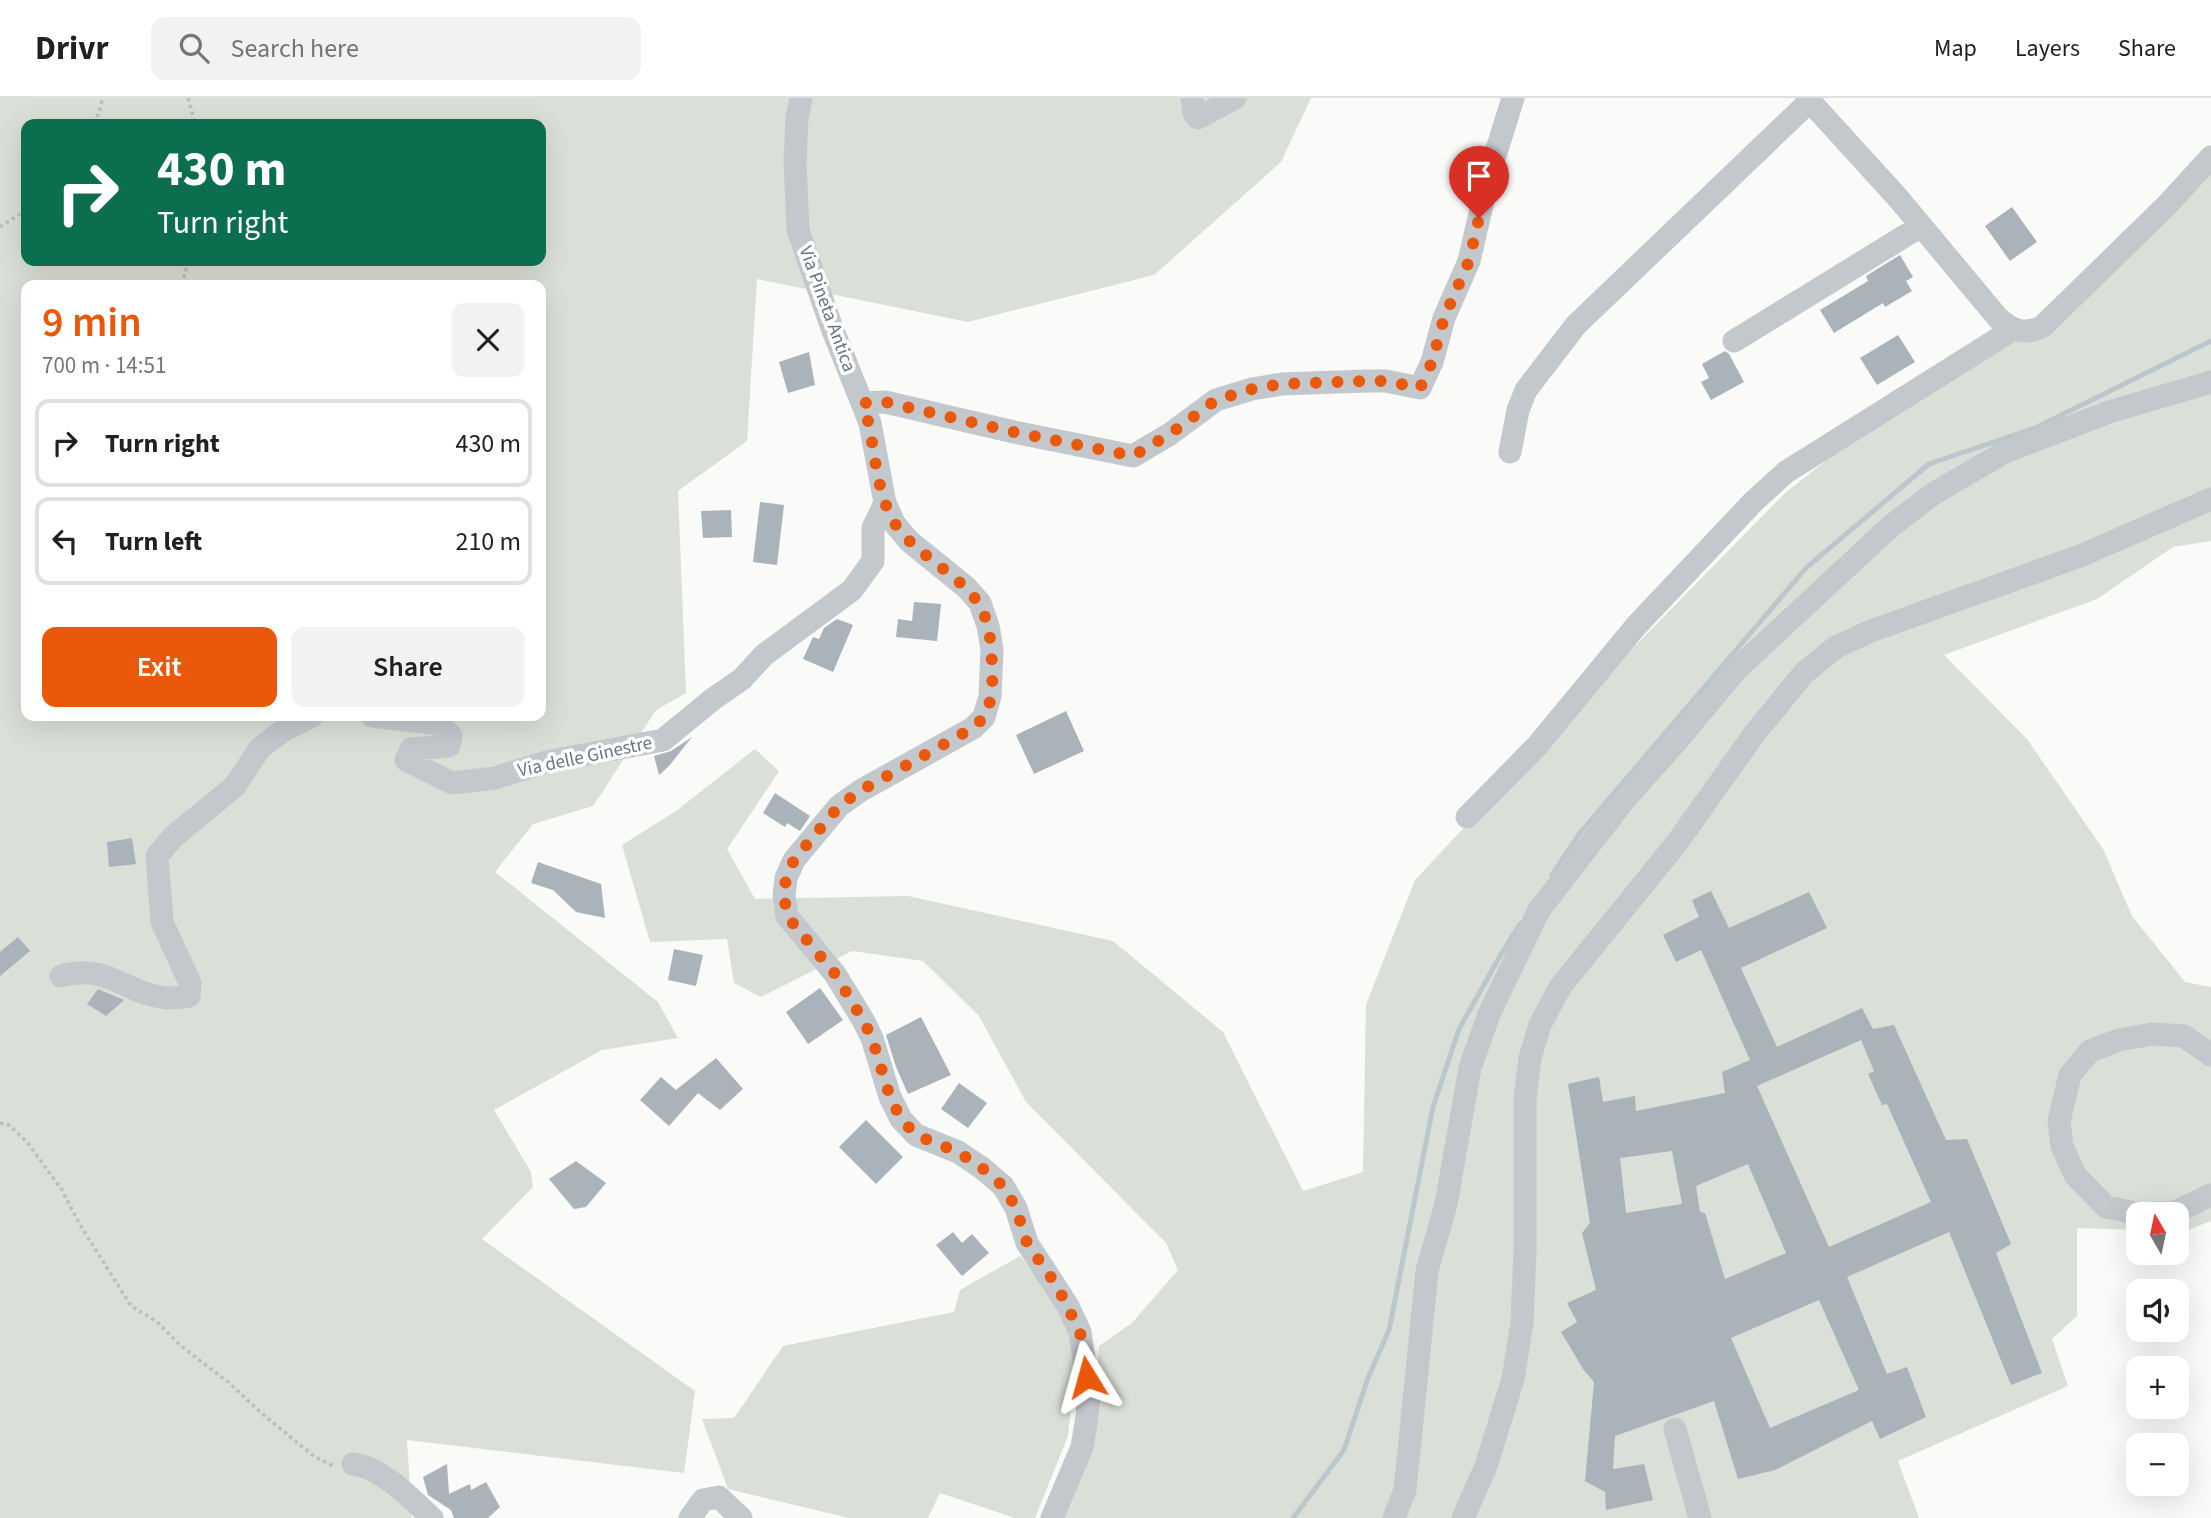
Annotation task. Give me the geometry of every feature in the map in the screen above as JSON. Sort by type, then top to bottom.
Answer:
[{"type":"street","name":"Via Pineta Antica","points":[[802,98],[797,118],[795,161],[798,230],[832,328],[870,423],[885,503],[894,523],[909,541],[967,588],[980,603],[992,649],[990,696],[984,717],[973,728],[860,791],[828,817],[794,860],[786,878],[784,895],[787,916],[835,974],[863,1020],[872,1038],[890,1097],[901,1119],[916,1135],[958,1152],[1003,1186],[1016,1208],[1027,1243],[1057,1286],[1080,1332],[1089,1393],[1087,1417],[1082,1447],[1052,1518]]},
{"type":"street","points":[[1192,98],[1194,113],[1198,118],[1235,98]]},
{"type":"street","points":[[863,403],[885,402],[1133,456],[1170,434],[1216,400],[1252,389],[1293,383],[1366,381],[1386,381],[1420,388],[1432,362],[1444,318],[1469,261],[1489,175],[1513,98]]},
{"type":"street","points":[[1510,452],[1518,410],[1526,390],[1576,325],[1809,100],[1998,318],[2012,330],[2028,333],[2042,327],[2167,205],[2211,157]]},
{"type":"street","points":[[1734,341],[1921,226]]},
{"type":"street","points":[[1467,817],[1545,737],[1636,626],[1753,502],[1786,472],[2012,330]]},
{"type":"street","points":[[1394,1518],[1405,1490],[1427,1271],[1446,1204],[1470,1068],[1489,1014],[1539,910],[1626,798],[1737,669],[1891,526],[1933,494],[2003,453],[2109,412],[2211,383]]},
{"type":"street","points":[[1463,1518],[1486,1466],[1513,1379],[1522,1323],[1525,1098],[1530,1058],[1540,1026],[1560,987],[1676,844],[1755,733],[1804,673],[1836,647],[1871,631],[2080,556],[2211,499]]},
{"type":"street","name":"Via delle Ginestre","points":[[414,721],[439,724],[451,736],[449,746],[411,749],[406,760],[452,783],[495,778],[546,762],[663,740],[742,679],[764,655],[852,590],[873,561],[873,528],[885,503]]},
{"type":"street","points":[[61,976],[76,972],[96,972],[143,992],[166,998],[188,996],[190,983],[162,922],[156,856],[173,837],[235,786],[260,748],[284,730],[302,721]]},
{"type":"street","points":[[2211,1055],[2184,1036],[2152,1034],[2119,1040],[2090,1051],[2070,1075],[2059,1121],[2062,1146],[2075,1175],[2106,1208],[2141,1214],[2175,1212],[2211,1195]]},
{"type":"street","points":[[1675,1429],[1700,1518]]},
{"type":"street","points":[[353,1464],[366,1465],[406,1494],[432,1518]]},
{"type":"street","points":[[690,1518],[703,1500],[719,1497],[741,1518]]},
{"type":"path","points":[[97,119],[103,98]]},
{"type":"path","points":[[188,98],[194,119]]},
{"type":"path","points":[[0,227],[21,213]]},
{"type":"path","points":[[0,1123],[9,1125],[27,1142],[62,1190],[80,1225],[131,1306],[156,1321],[181,1346],[228,1382],[315,1457],[333,1466],[353,1464]]},
{"type":"shaded area","points":[[0,98],[1311,98],[1281,162],[1154,275],[968,322],[757,279],[747,441],[678,491],[686,693],[656,710],[593,806],[533,824],[495,872],[658,1002],[678,1038],[602,1050],[494,1110],[531,1172],[533,1187],[482,1239],[695,1391],[684,1473],[407,1440],[412,1518],[0,1518]]},
{"type":"shaded area","points":[[2211,168],[2211,541],[2173,547],[2097,599],[1944,655],[2027,739],[2103,849],[2132,916],[2185,982],[2211,987],[2211,1221],[2189,1229],[2189,1202],[2126,1202],[2126,1230],[2077,1228],[2077,1316],[2052,1339],[2068,1386],[1898,1461],[1919,1518],[1062,1518],[1095,1419],[1099,1346],[1132,1323],[1178,1270],[1166,1243],[1026,1102],[979,1016],[923,961],[852,951],[761,997],[734,983],[727,939],[650,942],[622,845],[676,811],[755,749],[779,771],[727,849],[755,899],[908,896],[1113,941],[1223,1032],[1303,1191],[1363,1172],[1366,1005],[1415,880],[1629,652],[1784,494],[1843,447],[2011,342],[2034,340]]},
{"type":"shaded area","points":[[1020,1256],[1058,1303],[1071,1339],[1074,1376],[1068,1436],[1035,1518],[1015,1518],[940,1493],[928,1518],[849,1518],[728,1489],[702,1419],[734,1418],[783,1346],[954,1312],[960,1290]]},
{"type":"building","points":[[2012,207],[2037,242],[2010,261],[1985,226]]},
{"type":"building","points":[[1900,255],[1913,277],[1906,281],[1912,291],[1885,307],[1883,303],[1834,333],[1820,310],[1868,281],[1866,276]]},
{"type":"building","points":[[1898,335],[1915,362],[1877,385],[1860,358]]},
{"type":"building","points":[[1725,351],[1744,382],[1711,400],[1701,382],[1709,378],[1702,364]]},
{"type":"building","points":[[809,352],[815,385],[788,393],[779,362]]},
{"type":"building","points":[[760,502],[784,505],[777,565],[753,562]]},
{"type":"building","points":[[731,510],[732,537],[703,538],[701,511]]},
{"type":"building","points":[[914,602],[941,604],[937,641],[896,637],[898,619],[912,621]]},
{"type":"building","points":[[837,619],[853,625],[833,672],[803,659],[813,637],[819,639],[824,628]]},
{"type":"building","points":[[1066,711],[1084,751],[1034,774],[1016,735]]},
{"type":"building","points":[[692,737],[659,775],[654,756],[671,751]]},
{"type":"building","points":[[775,793],[810,816],[800,831],[787,823],[785,827],[763,813]]},
{"type":"building","points":[[132,838],[136,864],[109,867],[107,842]]},
{"type":"building","points":[[538,862],[601,884],[605,918],[576,912],[553,890],[531,883]]},
{"type":"building","points":[[1711,891],[1729,928],[1809,892],[1827,928],[1741,968],[1777,1047],[1862,1008],[1873,1029],[1894,1025],[1946,1140],[1967,1139],[2011,1244],[1996,1253],[2042,1373],[2011,1385],[1949,1232],[1847,1277],[1887,1374],[1907,1367],[1926,1417],[1880,1439],[1872,1421],[1775,1470],[1738,1479],[1714,1401],[1615,1436],[1613,1469],[1644,1464],[1653,1500],[1606,1510],[1605,1492],[1585,1481],[1594,1382],[1561,1332],[1577,1322],[1567,1303],[1596,1290],[1582,1233],[1590,1223],[1568,1084],[1599,1077],[1603,1102],[1635,1096],[1636,1111],[1725,1093],[1722,1072],[1750,1060],[1701,950],[1676,962],[1663,935],[1699,917],[1692,900]],"holes":[[[1861,1040],[1874,1071],[1868,1074],[1882,1105],[1887,1104],[1931,1202],[1829,1247],[1757,1086]],[[1672,1151],[1682,1204],[1626,1213],[1620,1158]],[[1748,1164],[1786,1253],[1725,1279],[1705,1213],[1700,1212],[1696,1186]],[[1819,1300],[1859,1390],[1770,1428],[1731,1338]]]},
{"type":"building","points":[[18,937],[30,951],[0,976],[0,952]]},
{"type":"building","points":[[674,949],[703,955],[696,986],[668,980]]},
{"type":"building","points":[[820,988],[843,1020],[808,1044],[786,1012]]},
{"type":"building","points":[[98,989],[124,1000],[106,1016],[87,1004]]},
{"type":"building","points":[[921,1017],[951,1075],[908,1094],[886,1035]]},
{"type":"building","points":[[716,1058],[743,1089],[720,1110],[698,1093],[669,1126],[640,1100],[661,1077],[676,1090]]},
{"type":"building","points":[[959,1083],[987,1103],[968,1128],[941,1109]]},
{"type":"building","points":[[866,1120],[903,1157],[876,1184],[839,1147]]},
{"type":"building","points":[[576,1161],[606,1183],[586,1207],[574,1209],[549,1179]]},
{"type":"building","points":[[953,1232],[962,1243],[972,1234],[989,1253],[962,1276],[936,1245]]},
{"type":"building","points":[[447,1464],[449,1494],[470,1484],[471,1490],[486,1482],[500,1507],[488,1518],[454,1518],[451,1510],[428,1495],[423,1477]]},
{"type":"waterway","points":[[1552,875],[1580,833],[1806,568],[1929,464],[2035,428],[2211,341]]},
{"type":"waterway","points":[[1293,1518],[1344,1450],[1368,1378],[1389,1330],[1433,1107],[1459,1029],[1520,924]]},
{"type":"route","points":[[1087,1377],[1080,1332],[1057,1286],[1027,1243],[1016,1208],[1003,1186],[958,1152],[916,1135],[901,1119],[890,1097],[872,1038],[863,1020],[835,974],[787,916],[784,895],[786,878],[794,860],[828,817],[860,791],[973,728],[984,717],[990,696],[993,675],[992,649],[980,603],[967,588],[909,541],[894,523],[885,503],[870,423],[863,403],[885,402],[1133,456],[1170,434],[1216,400],[1252,389],[1282,384],[1366,381],[1386,381],[1420,388],[1432,362],[1444,318],[1469,261],[1479,218]]}]
